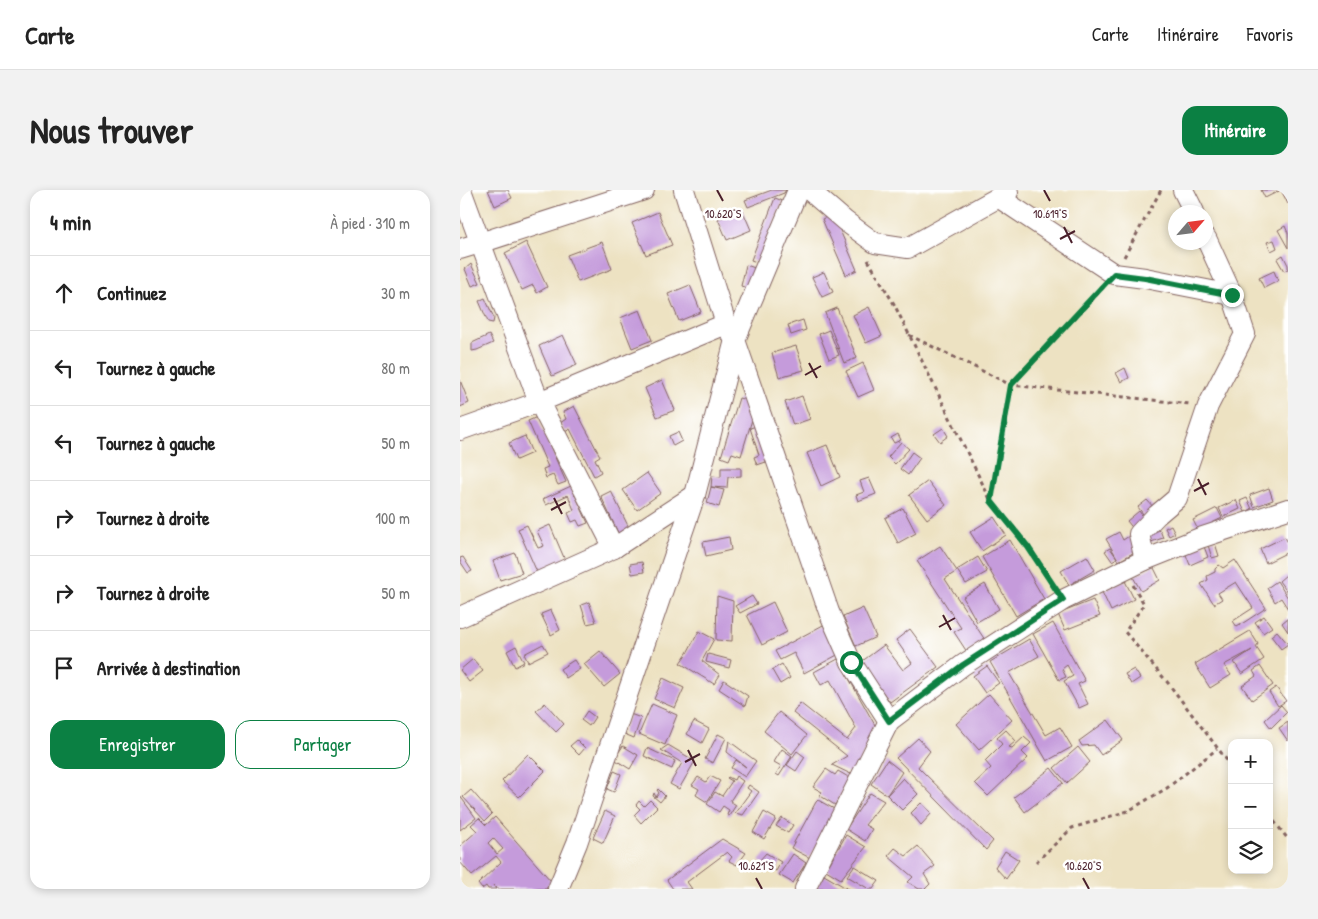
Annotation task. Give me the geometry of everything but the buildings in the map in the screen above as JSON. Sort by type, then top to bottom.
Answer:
[{"type":"street","points":[[461,190],[539,402],[614,548]]},
{"type":"street","points":[[460,249],[644,190]]},
{"type":"street","points":[[684,190],[731,332],[829,612],[851,662],[889,721]]},
{"type":"street","points":[[558,889],[577,843],[695,495],[731,332],[798,190]]},
{"type":"street","points":[[809,190],[845,221],[875,242],[908,248],[1004,194],[1114,274],[1232,295]]},
{"type":"street","points":[[1183,190],[1190,205]]},
{"type":"street","points":[[1145,560],[1139,534],[1177,498],[1208,406],[1245,334],[1232,295],[1211,250]]},
{"type":"street","points":[[460,430],[731,332]]},
{"type":"street","points":[[460,617],[614,548],[695,495]]},
{"type":"street","points":[[805,889],[889,721],[963,665],[1063,600],[1145,560],[1200,538],[1288,508]]},
{"type":"path","points":[[991,501],[1011,385],[1114,274],[1161,190]]},
{"type":"path","points":[[864,254],[894,304],[991,501],[1028,547],[1063,600]]},
{"type":"path","points":[[909,335],[1011,385],[1208,406]]},
{"type":"path","points":[[1123,570],[1144,604],[1125,632],[1168,683],[1228,762]]},
{"type":"path","points":[[1036,862],[1072,828],[1128,811],[1167,788],[1218,749]]},
{"type":"path","points":[[1273,820],[1288,838]]},
{"type":"route","points":[[851,662],[889,721],[963,665],[1063,600],[1028,547],[991,501],[1011,385],[1114,274],[1232,295]]}]
